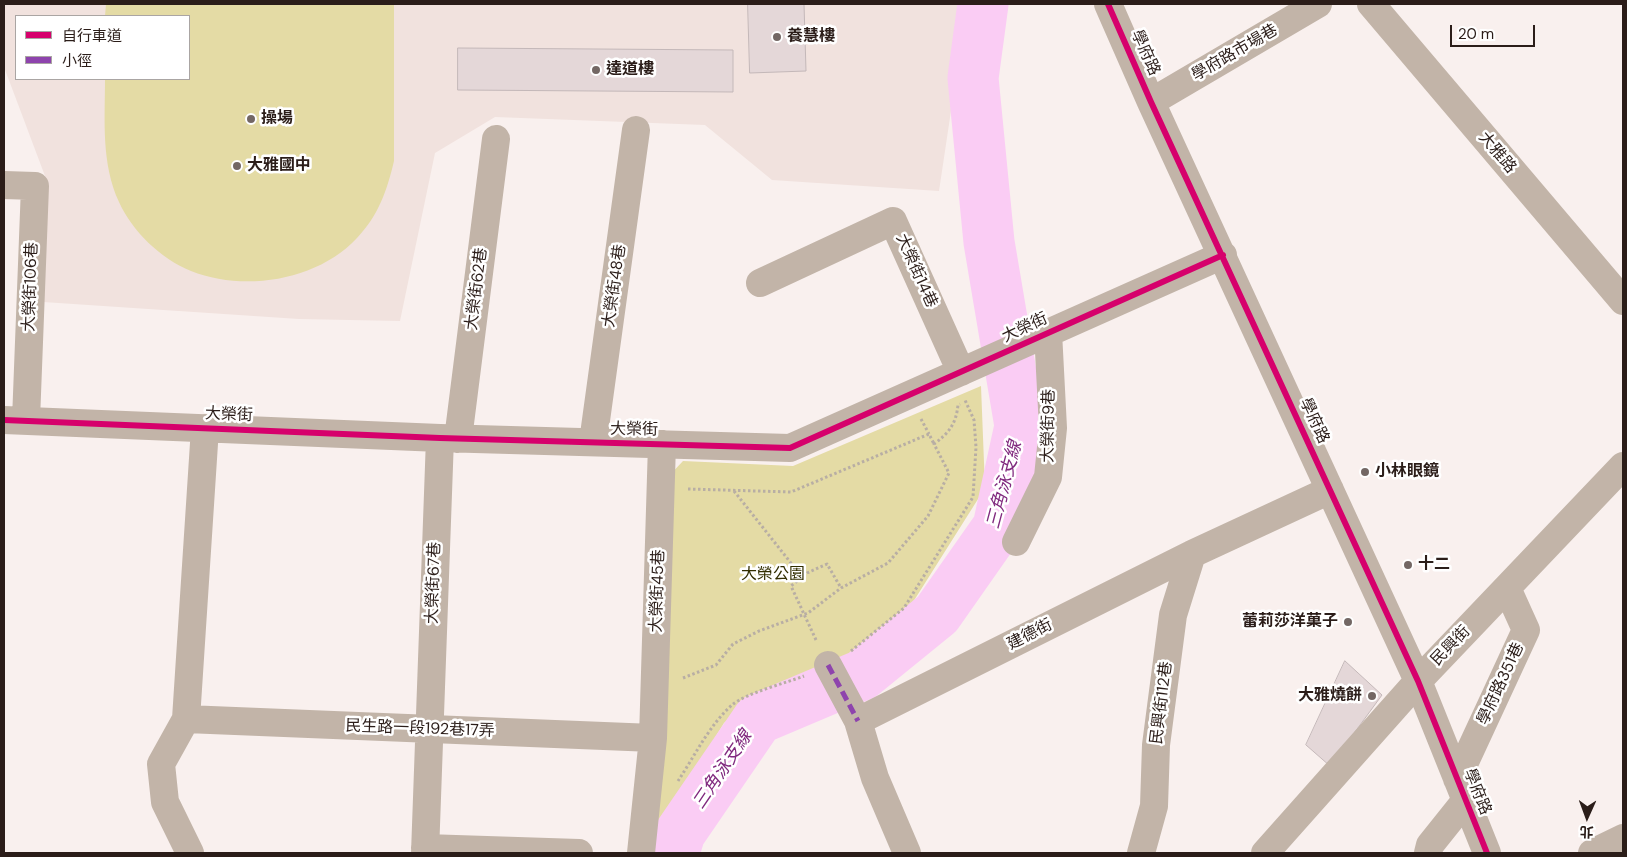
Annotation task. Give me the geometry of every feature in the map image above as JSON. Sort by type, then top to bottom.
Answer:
[{"type":"street","name":"學府路","points":[[1108,4],[1151,102],[1418,681],[1487,853]]},
{"type":"street","name":"學府路市場巷","points":[[1151,102],[1318,4]]},
{"type":"street","name":"大雅路","points":[[1371,4],[1623,301]]},
{"type":"street","name":"大榮街48巷","points":[[593,442],[636,130]]},
{"type":"street","name":"大榮街62巷","points":[[449,438],[496,139]]},
{"type":"street","name":"大榮街106巷","points":[[4,185],[35,186],[15,420]]},
{"type":"street","name":"大榮街14巷","points":[[760,283],[893,221],[968,369]]},
{"type":"street","name":"大榮街","points":[[15,420],[449,438],[790,448],[1222,256]]},
{"type":"street","name":"大榮街9巷","points":[[1016,542],[1048,477],[1053,428],[1042,335]]},
{"type":"street","points":[[190,853],[165,802],[161,764],[186,719],[205,428]]},
{"type":"street","name":"大榮街67巷","points":[[425,851],[429,729],[449,438]]},
{"type":"street","name":"大榮街45巷","points":[[641,853],[653,738],[662,444]]},
{"type":"street","name":"民興街","points":[[1265,853],[1418,681],[1623,466]]},
{"type":"street","name":"建德街","points":[[858,721],[1192,554],[1330,490]]},
{"type":"street","name":"民興街112巷","points":[[1141,853],[1154,806],[1156,745],[1173,615],[1192,554]]},
{"type":"street","name":"學府路351巷","points":[[1428,853],[1430,845],[1462,790],[1526,630],[1507,588]]},
{"type":"street","points":[[828,665],[858,721],[875,778],[907,853]]},
{"type":"street","name":"民生路一段192巷17弄","points":[[186,719],[653,738]]},
{"type":"street","points":[[1592,853],[1623,838]]},
{"type":"street","points":[[425,851],[579,853]]},
{"type":"path","points":[[676,783],[716,723],[733,704],[758,692],[808,675],[843,658],[904,608],[973,497],[976,447],[974,420],[966,400],[958,405],[957,417],[946,435],[934,444]]},
{"type":"path","points":[[680,672],[681,679],[716,665],[733,644],[759,631],[808,613],[841,588],[888,563],[928,516],[949,473],[929,434],[791,492],[684,489]]},
{"type":"path","points":[[734,491],[802,577]]},
{"type":"path","points":[[828,665],[791,586],[802,577],[827,564],[841,588]]},
{"type":"shaded area","name":"大雅國中","points":[[4,4],[967,4],[939,191],[772,180],[705,125],[495,117],[435,153],[400,321],[299,319],[43,302],[48,184],[4,67]]},
{"type":"green space","points":[[106,4],[394,4],[394,161],[381,203],[364,230],[341,253],[322,264],[301,273],[256,281],[234,281],[191,271],[158,252],[125,213],[113,187],[105,141],[105,80],[190,80],[190,15],[105,15]]},
{"type":"green space","name":"大榮公園","points":[[981,386],[985,488],[908,610],[845,661],[818,675],[756,698],[724,723],[646,853],[666,479],[683,461],[793,466]]},
{"type":"building","name":"養慧樓","points":[[748,4],[804,4],[806,71],[750,73]]},
{"type":"building","name":"達道樓","points":[[458,48],[733,50],[733,92],[458,90]]},
{"type":"building","points":[[1345,661],[1382,695],[1330,766],[1306,745]]},
{"type":"waterway","name":"三角泳支線","points":[[674,853],[680,833],[758,719],[862,675],[937,614],[998,527],[1020,426],[989,242],[973,78],[983,4]]},
{"type":"marked path","points":[[828,665],[858,721]]},
{"type":"cycle path","points":[[1108,4],[1151,102],[1418,681],[1487,853]]},
{"type":"cycle path","points":[[4,420],[440,438],[790,448],[1223,255]]},
{"type":"place","name":"養慧樓","points":[[777,37]]},
{"type":"place","name":"達道樓","points":[[596,70]]},
{"type":"place","name":"操場","points":[[251,119]]},
{"type":"place","name":"大雅國中","points":[[237,166]]},
{"type":"place","name":"小林眼鏡","points":[[1365,472]]},
{"type":"place","name":"十二","points":[[1408,565]]},
{"type":"place","name":"蕾莉莎洋菓子","points":[[1348,622]]},
{"type":"place","name":"大雅燒餅","points":[[1372,696]]}]
